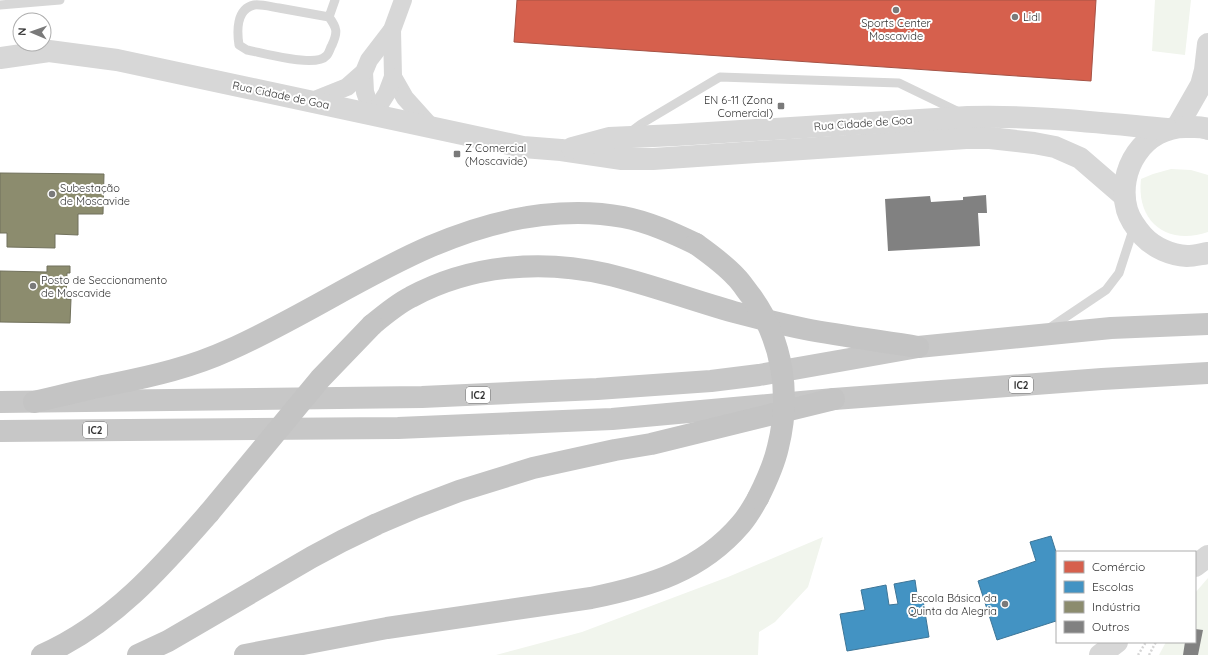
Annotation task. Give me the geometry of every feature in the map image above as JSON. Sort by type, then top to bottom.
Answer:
[{"type":"highway","points":[[34,402],[173,370],[227,351],[288,322],[344,289],[408,255],[481,227],[519,218],[558,213],[590,213],[624,217],[654,226],[696,244],[715,258],[737,278],[759,308],[773,335],[781,361],[784,397],[783,417],[778,447],[769,476],[758,498],[742,523],[718,547],[692,565],[663,579],[623,591],[571,601],[387,628],[245,655]]},
{"type":"highway","points":[[42,655],[90,628],[116,609],[157,572],[209,513],[320,379],[372,325],[410,297],[443,282],[472,273],[511,267],[547,266],[572,268],[605,274],[731,311],[806,329],[918,347]]},
{"type":"highway","name":"IC2","points":[[0,402],[422,397],[597,389],[711,381],[759,375],[918,347],[1112,328],[1208,324]]},
{"type":"highway","name":"IC2","points":[[0,431],[406,428],[612,419],[834,399],[1208,373]]},
{"type":"highway","points":[[138,655],[168,641],[342,541],[377,524],[459,491],[533,468],[615,450],[651,444],[834,399]]},
{"type":"street","points":[[312,102],[347,87],[364,72],[370,60],[392,30],[404,0]]},
{"type":"street","points":[[373,115],[387,93],[393,77],[392,30]]},
{"type":"street","points":[[1208,44],[1205,70],[1201,86],[1172,128],[1148,140],[1134,156],[1126,175],[1124,196],[1127,211],[1134,226],[1148,241],[1166,252],[1187,256],[1208,253]]},
{"type":"street","name":"Rua Cidade de Goa","points":[[0,58],[49,51],[117,60],[523,147],[561,150],[622,159],[653,159],[990,138],[1034,142],[1055,147],[1080,158],[1124,196]]},
{"type":"street","points":[[364,72],[365,92],[373,115]]},
{"type":"street","points":[[393,77],[405,98],[432,128]]},
{"type":"street","name":"Rua Cidade de Goa","points":[[561,150],[609,138],[968,117],[1000,117],[1093,122],[1172,128],[1201,127],[1208,129]]},
{"type":"street","points":[[1196,565],[1208,556]]},
{"type":"street","points":[[1100,655],[1116,643]]},
{"type":"street","points":[[1116,655],[1122,643]]},
{"type":"lane","points":[[0,5],[60,0]]},
{"type":"lane","points":[[329,17],[335,0]]},
{"type":"lane","points":[[254,5],[329,17],[335,26],[336,35],[326,56],[318,61],[307,62],[247,50],[240,45],[237,34],[239,19],[246,9],[254,5]]},
{"type":"lane","points":[[622,138],[641,124],[720,77],[899,83],[968,117]]},
{"type":"lane","points":[[1038,336],[1106,290],[1119,272],[1134,226]]},
{"type":"path","points":[[1138,655],[1145,643]]},
{"type":"path","points":[[1149,655],[1155,643]]},
{"type":"shaded area","points":[[1155,0],[1191,0],[1185,55],[1152,51]]},
{"type":"shaded area","points":[[1171,169],[1191,170],[1208,175],[1208,232],[1193,236],[1180,236],[1167,233],[1157,227],[1149,218],[1144,207],[1141,194],[1141,179]]},
{"type":"shaded area","points":[[823,537],[808,587],[775,622],[759,632],[758,655],[496,655],[582,632],[728,577]]},
{"type":"shaded area","points":[[1208,578],[1208,655],[1159,655],[1165,643],[1196,643],[1196,592]]},
{"type":"building: Comércio","points":[[517,0],[1096,0],[1091,81],[514,42]]},
{"type":"building: Escolas","points":[[1051,536],[1056,552],[1056,621],[997,640],[978,581],[1036,561],[1030,542]]},
{"type":"building: Escolas","points":[[915,580],[918,601],[923,600],[929,637],[847,651],[840,614],[865,610],[861,590],[886,585],[889,605],[898,604],[894,584]]},
{"type":"building: Indústria","name":"Subestação de Moscavide","points":[[0,173],[104,174],[103,214],[78,214],[78,235],[55,234],[55,248],[7,247],[7,233],[0,233]]},
{"type":"building: Indústria","name":"Posto de Seccionamento de Moscavide","points":[[47,266],[70,266],[70,273],[67,273],[66,299],[71,299],[70,323],[0,322],[0,271],[47,272]]},
{"type":"building: Outros","points":[[986,195],[987,213],[978,213],[980,246],[888,251],[885,199],[930,196],[931,202],[963,200],[963,197]]},
{"type":"building: Outros","points":[[1196,629],[1203,630],[1198,655],[1183,655],[1185,643],[1196,643]]},
{"type":"place","name":"Sports Center Moscavide","points":[[896,10]]},
{"type":"place","name":"Lidl","points":[[1015,17]]},
{"type":"place","name":"EN 6-11 (Zona Comercial)","points":[[781,106]]},
{"type":"place","name":"Z Comercial (Moscavide)","points":[[457,154]]},
{"type":"place","name":"Subestação de Moscavide","points":[[52,194]]},
{"type":"place","name":"Posto de Seccionamento de Moscavide","points":[[33,286]]},
{"type":"place","name":"Escola Básica da Quinta da Alegria","points":[[1005,604]]}]
